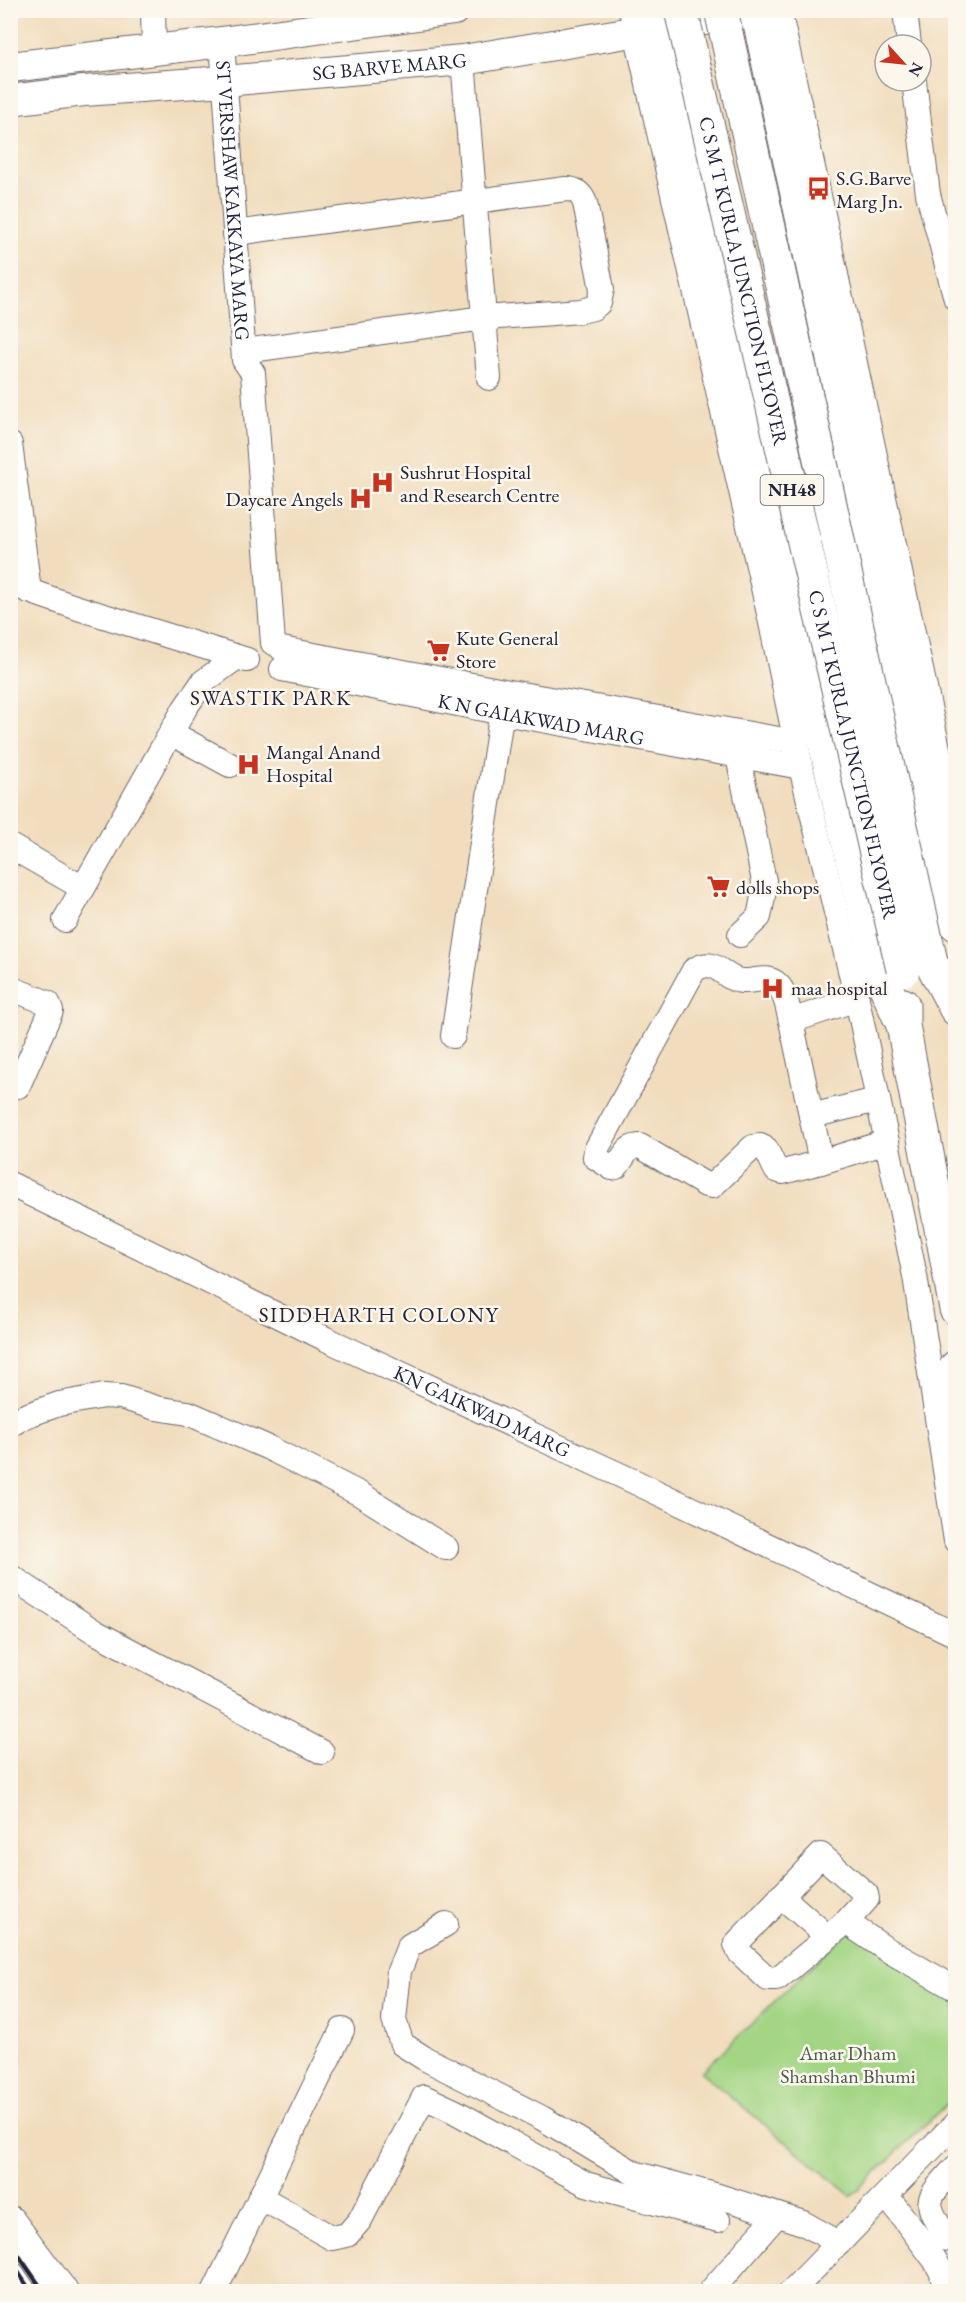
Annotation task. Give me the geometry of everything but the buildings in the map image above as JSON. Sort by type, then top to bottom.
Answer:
[{"type":"highway","name":"C S M T KURLA JUNCTION FLYOVER","points":[[721,10],[917,966]]},
{"type":"highway","points":[[764,11],[956,924]]},
{"type":"highway","name":"C S M T KURLA JUNCTION FLYOVER","points":[[651,18],[917,966]]},
{"type":"highway","points":[[651,18],[879,972],[903,1025]]},
{"type":"highway","name":"NH48","points":[[917,966],[956,1009]]},
{"type":"highway","name":"NH48","points":[[917,966],[903,1025],[956,1309]]},
{"type":"highway","points":[[956,1367],[952,1386],[956,1444]]},
{"type":"main road","points":[[10,67],[222,42],[454,10]]},
{"type":"main road","name":"SG BARVE MARG","points":[[10,100],[84,91],[464,60],[651,18],[764,11]]},
{"type":"main road","points":[[10,2221],[63,2292]]},
{"type":"main road","points":[[10,2276],[21,2292]]},
{"type":"street","points":[[153,10],[154,50]]},
{"type":"street","points":[[905,10],[908,33]]},
{"type":"street","points":[[764,11],[956,832]]},
{"type":"street","points":[[651,18],[801,766],[857,999],[915,1276],[956,1541]]},
{"type":"street","name":"ST VERSHAW KAKKAYA MARG","points":[[222,42],[244,355],[253,374],[248,424],[259,556],[264,654]]},
{"type":"street","points":[[464,60],[489,378]]},
{"type":"street","points":[[915,93],[928,194],[956,299]]},
{"type":"street","points":[[236,233],[575,189],[582,195],[585,203],[602,289],[599,303],[581,311],[484,318],[244,355]]},
{"type":"street","points":[[10,444],[20,587]]},
{"type":"street","name":"K N GAIAKWAD MARG","points":[[20,587],[264,654],[592,718],[738,755],[801,766]]},
{"type":"street","points":[[65,921],[171,733],[203,682],[264,654]]},
{"type":"street","points":[[453,1036],[504,702]]},
{"type":"street","name":"K N GAIAKWAD MARG","points":[[592,718],[733,730],[796,742]]},
{"type":"street","points":[[733,730],[764,881],[764,897],[759,917],[740,935]]},
{"type":"street","points":[[171,733],[230,765]]},
{"type":"street","points":[[10,846],[83,888]]},
{"type":"street","points":[[821,1162],[782,989],[776,982],[767,978],[736,980],[713,965],[702,965],[694,970],[596,1150],[595,1157],[616,1167],[626,1152],[633,1146],[640,1146],[706,1185],[712,1186],[719,1183],[753,1147],[760,1146],[765,1149],[776,1170],[783,1172],[821,1162],[887,1142]]},
{"type":"street","points":[[10,988],[48,1003],[51,1007],[17,1077]]},
{"type":"street","points":[[791,1021],[857,999]]},
{"type":"street","points":[[811,1116],[877,1100]]},
{"type":"street","name":"KN GAIKWAD MARG","points":[[10,1184],[326,1339],[635,1482],[956,1635]]},
{"type":"street","points":[[10,1425],[25,1416],[59,1404],[104,1396],[121,1397],[156,1408],[188,1413],[269,1448],[351,1490],[446,1548]]},
{"type":"street","points":[[10,1576],[95,1632],[322,1752]]},
{"type":"street","points":[[824,1855],[867,1896],[866,1901],[837,1930],[777,1978],[768,1979],[739,1952],[736,1944],[781,1896],[819,1856],[824,1855]]},
{"type":"street","points":[[781,1896],[837,1930],[886,1949],[956,1989]]},
{"type":"street","points":[[446,1924],[409,1946],[399,1971],[394,2020],[402,2044],[542,2118],[634,2173],[715,2195],[803,2223],[839,2243]]},
{"type":"street","points":[[214,2292],[342,2030]]},
{"type":"street","points":[[260,2198],[332,2238],[347,2235],[360,2220],[440,2066]]},
{"type":"street","points":[[424,2097],[454,2111],[586,2184],[718,2220]]},
{"type":"street","points":[[791,2292],[956,2123]]},
{"type":"street","points":[[945,2292],[942,2273],[942,2240],[929,2208],[929,2202],[932,2192],[956,2168]]},
{"type":"street","points":[[910,2171],[932,2192]]},
{"type":"street","points":[[887,2196],[942,2240]]},
{"type":"street","points":[[710,2292],[777,2215]]},
{"type":"green space","name":"Amar Dham Shamshan Bhumi","points":[[852,1927],[955,1987],[955,2096],[851,2196],[701,2072]]},
{"type":"railway","points":[[10,2243],[44,2292]]},
{"type":"railway","points":[[10,2260],[31,2292]]},
{"type":"place","name":"S.G.Barve Marg Jn.","points":[[818,189]]},
{"type":"place","name":"Sushrut Hospital and Research Centre","points":[[382,483]]},
{"type":"place","name":"Daycare Angels","points":[[361,499]]},
{"type":"place","name":"Kute General Store","points":[[438,650]]},
{"type":"place","name":"Mangal Anand Hospital","points":[[248,764]]},
{"type":"place","name":"dolls shops","points":[[718,887]]},
{"type":"place","name":"maa hospital","points":[[773,988]]},
{"type":"district","name":"SWASTIK PARK","points":[[271,698]]},
{"type":"district","name":"SIDDHARTH COLONY","points":[[379,1315]]}]
